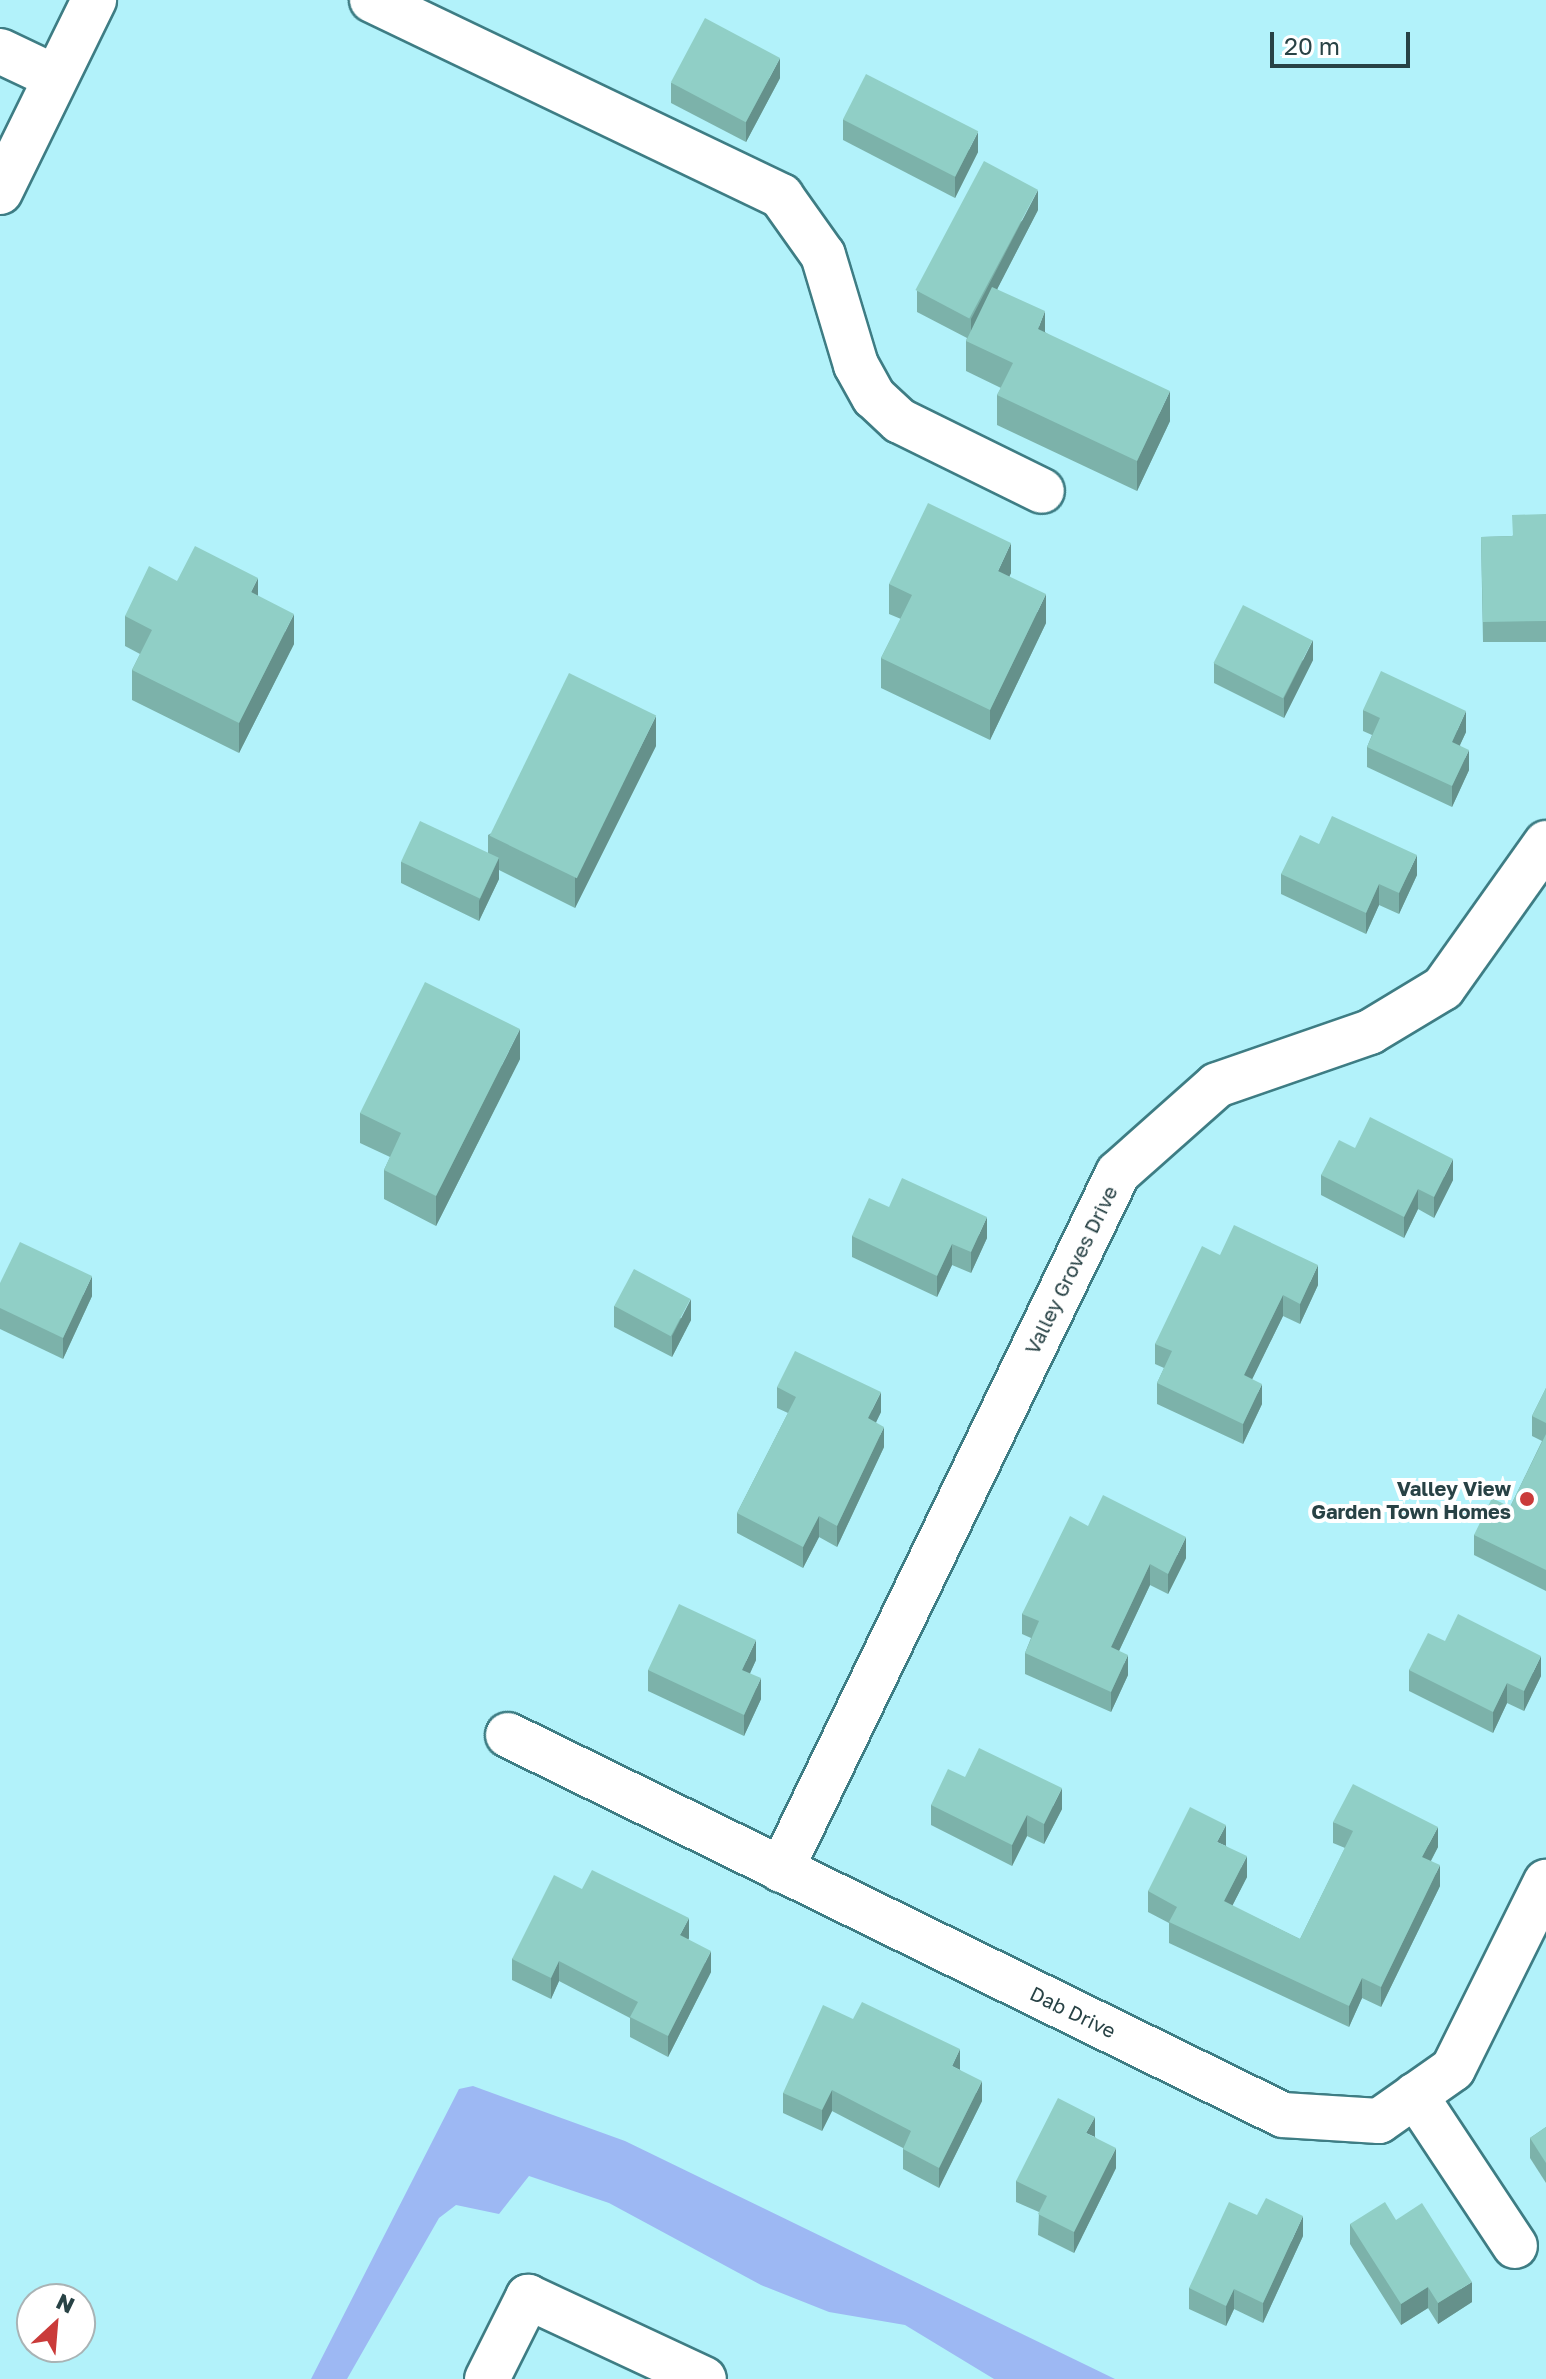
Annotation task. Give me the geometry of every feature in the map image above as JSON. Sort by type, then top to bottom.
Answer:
[{"type":"street","points":[[0,192],[94,0]]},
{"type":"street","points":[[372,0],[781,196],[823,255],[856,365],[874,397],[900,421],[1042,491]]},
{"type":"street","points":[[0,51],[55,77]]},
{"type":"street","name":"Valley Groves Drive","points":[[781,1870],[1118,1173],[1217,1085],[1370,1032],[1443,988],[1546,843]]},
{"type":"street","name":"Dab Drive","points":[[508,1735],[1283,2115],[1379,2121],[1453,2069],[1546,1882]]},
{"type":"street","points":[[1415,2095],[1515,2246]]},
{"type":"street","points":[[487,2379],[528,2297],[704,2379]]},
{"type":"water","points":[[473,2086],[625,2141],[1115,2379],[994,2379],[905,2325],[829,2312],[761,2285],[609,2203],[529,2176],[499,2214],[456,2205],[439,2218],[347,2379],[311,2379],[459,2089]]},
{"type":"building","points":[[705,18],[780,58],[746,122],[671,82]]},
{"type":"building","points":[[866,74],[978,131],[955,177],[843,119]]},
{"type":"building","points":[[984,161],[1038,190],[969,319],[915,290]]},
{"type":"building","points":[[992,287],[1045,311],[1038,329],[1170,391],[1137,461],[997,395],[1013,363],[966,341]]},
{"type":"building","points":[[928,503],[1011,543],[998,571],[1046,594],[990,710],[881,658],[912,595],[889,584]]},
{"type":"building","points":[[1546,514],[1546,621],[1483,622],[1481,537],[1513,536],[1512,515]]},
{"type":"building","points":[[195,546],[258,578],[251,592],[294,614],[239,723],[132,670],[152,630],[125,616],[149,566],[177,581]]},
{"type":"building","points":[[1243,605],[1312,640],[1283,698],[1213,663]]},
{"type":"building","points":[[1381,671],[1466,711],[1452,742],[1469,750],[1452,786],[1367,747],[1380,718],[1363,710]]},
{"type":"building","points":[[569,673],[656,716],[577,878],[490,836]]},
{"type":"building","points":[[1332,816],[1417,855],[1399,893],[1379,884],[1366,913],[1281,874],[1300,835],[1319,844]]},
{"type":"building","points":[[420,821],[499,858],[480,899],[401,862]]},
{"type":"building","points":[[425,982],[520,1029],[436,1196],[384,1170],[401,1133],[360,1113]]},
{"type":"building","points":[[1370,1117],[1453,1159],[1434,1197],[1418,1189],[1404,1217],[1321,1175],[1339,1140],[1355,1148]]},
{"type":"building","points":[[902,1178],[987,1217],[971,1252],[952,1244],[937,1276],[852,1236],[869,1198],[889,1207]]},
{"type":"building","points":[[1234,1225],[1318,1265],[1300,1304],[1283,1295],[1244,1375],[1262,1384],[1243,1424],[1157,1383],[1172,1351],[1155,1344],[1202,1246],[1220,1255]]},
{"type":"building","points":[[20,1242],[92,1276],[63,1338],[0,1308],[0,1283]]},
{"type":"building","points":[[634,1269],[691,1299],[671,1336],[614,1306]]},
{"type":"building","points":[[795,1351],[881,1392],[868,1418],[884,1427],[837,1526],[819,1516],[803,1547],[737,1513],[796,1397],[777,1387]]},
{"type":"building","points":[[1546,1388],[1546,1423],[1532,1416]]},
{"type":"building","points":[[1546,1434],[1546,1570],[1474,1535],[1492,1498],[1510,1507]]},
{"type":"building","points":[[1103,1495],[1186,1537],[1168,1574],[1150,1564],[1111,1647],[1128,1655],[1111,1692],[1025,1653],[1039,1621],[1022,1614],[1070,1516],[1088,1526]]},
{"type":"building","points":[[679,1604],[756,1640],[742,1670],[761,1678],[744,1715],[648,1670]]},
{"type":"building","points":[[1458,1614],[1541,1656],[1524,1691],[1507,1683],[1493,1712],[1409,1670],[1428,1633],[1445,1641]]},
{"type":"building","points":[[979,1748],[1062,1788],[1044,1824],[1027,1815],[1012,1845],[931,1805],[948,1769],[965,1777]]},
{"type":"building","points":[[1353,1784],[1438,1827],[1422,1857],[1440,1865],[1381,1987],[1362,1978],[1349,2006],[1169,1922],[1177,1907],[1148,1891],[1190,1807],[1226,1825],[1217,1842],[1247,1856],[1224,1901],[1300,1939],[1353,1831],[1333,1822]]},
{"type":"building","points":[[592,1870],[689,1918],[680,1935],[711,1951],[668,2036],[630,2017],[638,2002],[559,1961],[551,1978],[512,1959],[554,1875],[582,1889]]},
{"type":"building","points":[[862,2002],[960,2049],[952,2066],[982,2081],[939,2168],[903,2149],[911,2131],[832,2090],[822,2110],[783,2093],[823,2005],[853,2019]]},
{"type":"building","points":[[1058,2098],[1095,2117],[1086,2133],[1116,2148],[1074,2232],[1038,2214],[1047,2196],[1016,2181]]},
{"type":"building","points":[[1546,2127],[1546,2163],[1530,2138]]},
{"type":"building","points":[[1266,2198],[1303,2216],[1263,2303],[1234,2289],[1226,2306],[1189,2288],[1229,2202],[1257,2215]]},
{"type":"building","points":[[1385,2202],[1396,2220],[1422,2203],[1472,2282],[1438,2303],[1428,2287],[1401,2304],[1350,2224]]},
{"type":"place","name":"Valley View Garden Town Homes","points":[[1527,1499]]}]
